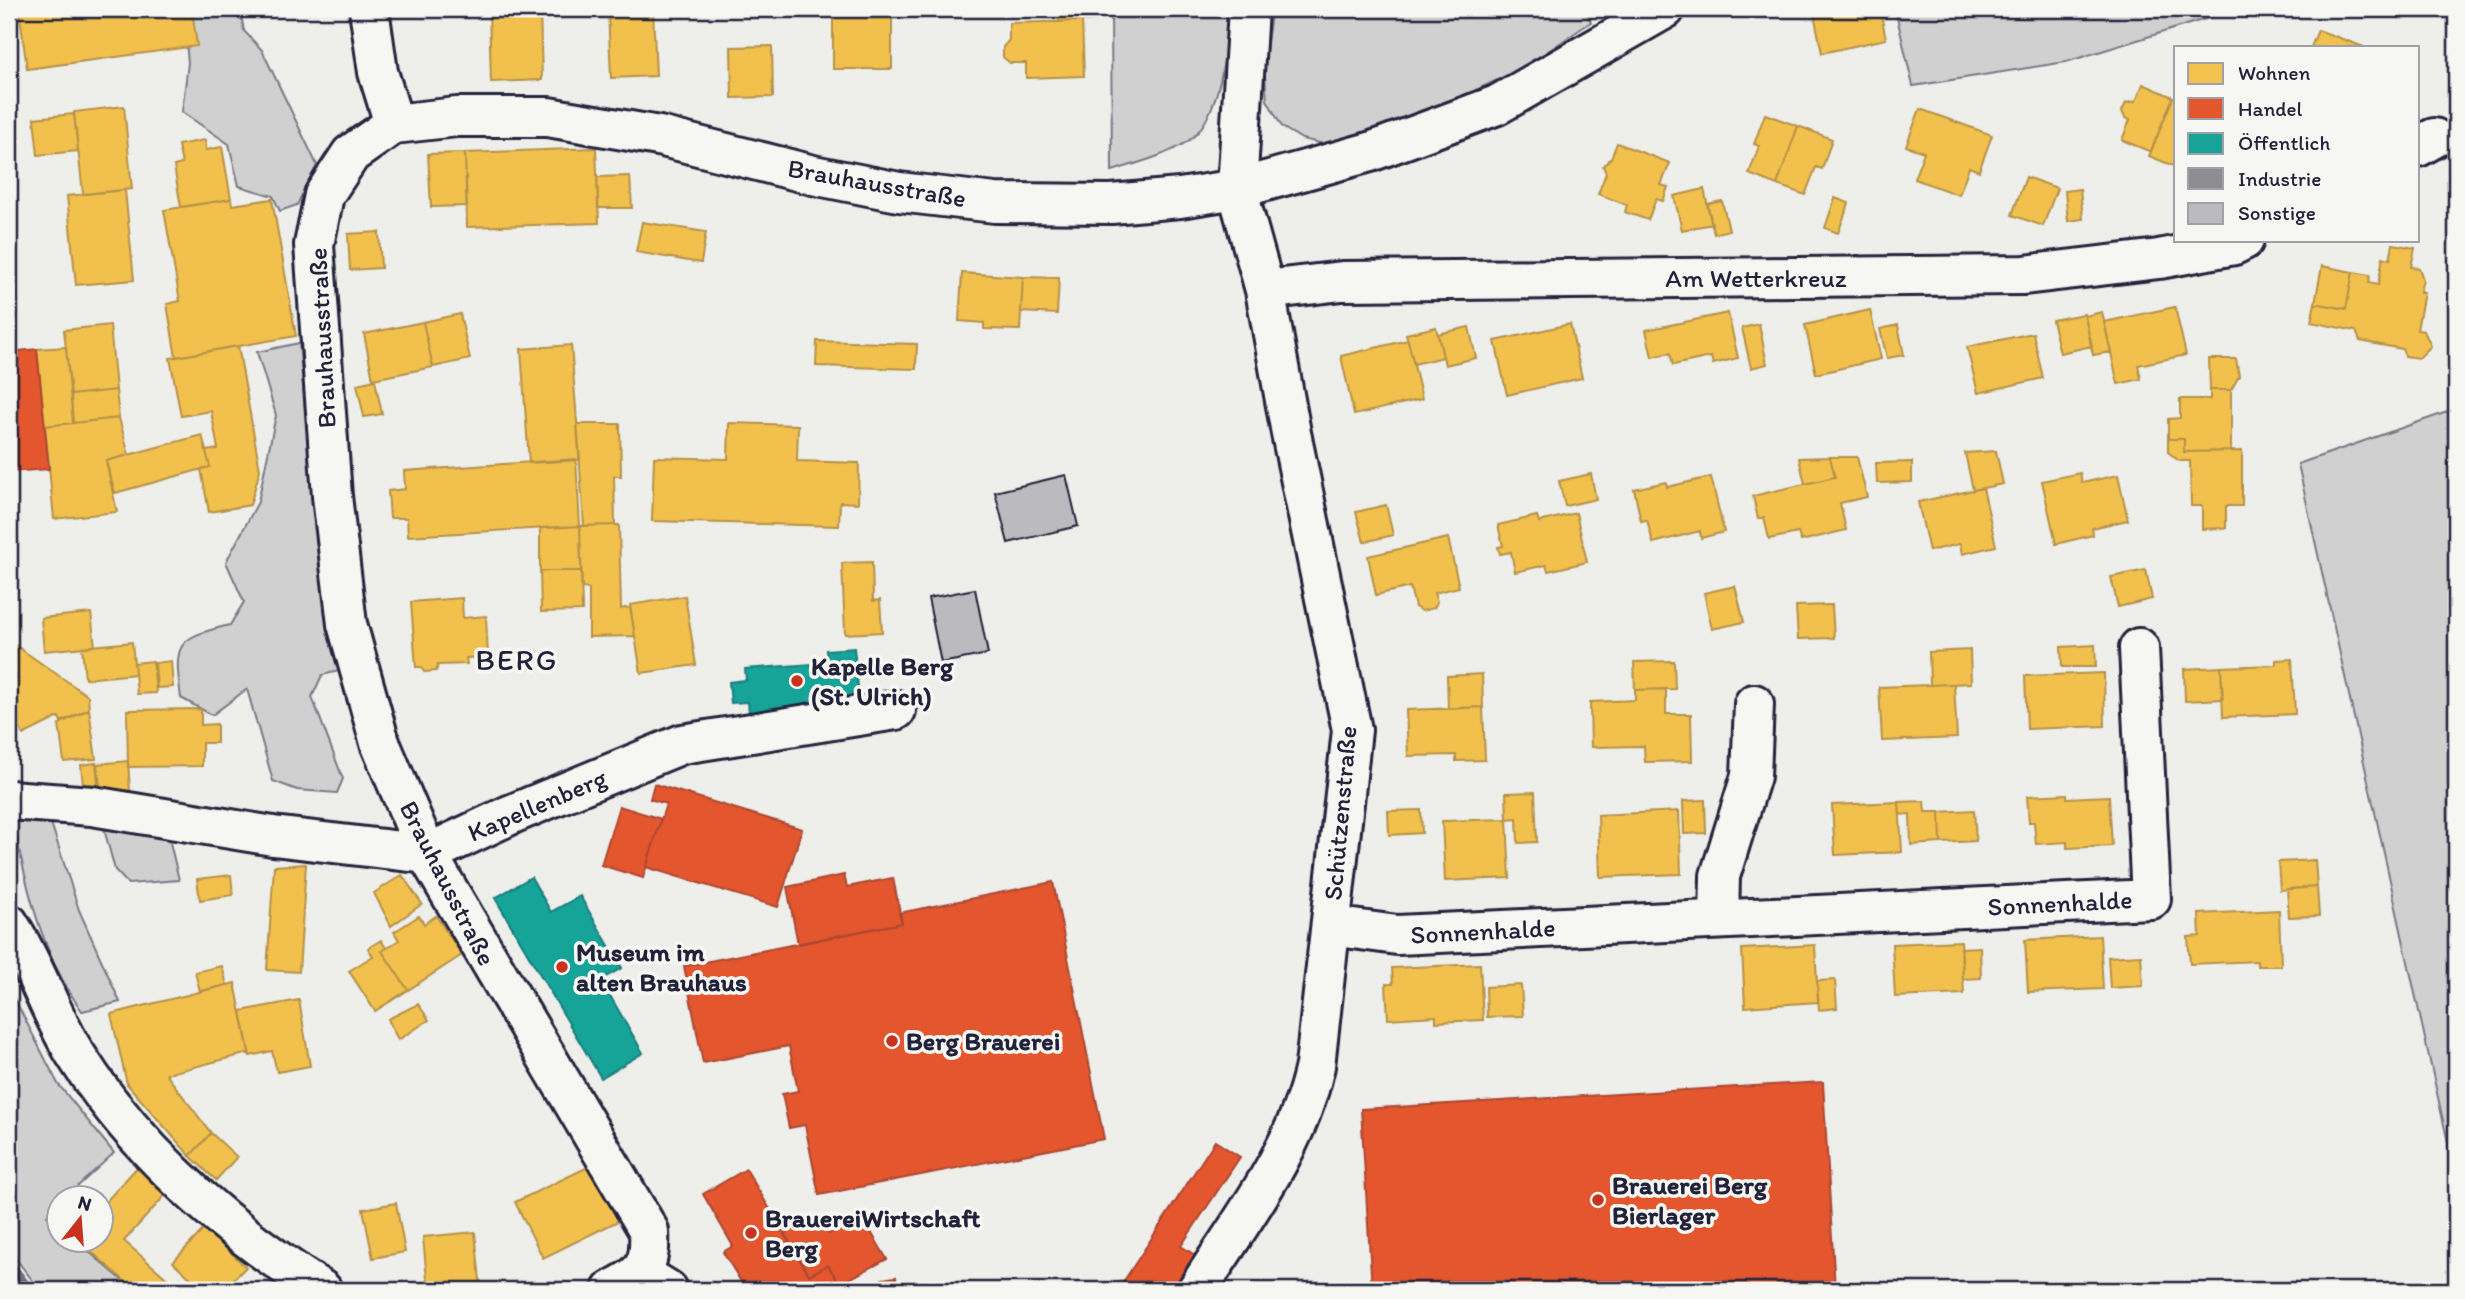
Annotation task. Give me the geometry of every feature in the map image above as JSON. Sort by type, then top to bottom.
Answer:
[{"type":"street","points":[[369,9],[378,72],[394,124]]},
{"type":"street","name":"Schützenstraße","points":[[1197,1290],[1291,1141],[1309,1097],[1315,1066],[1352,730],[1291,433],[1265,290],[1237,189],[1248,9]]},
{"type":"street","name":"Brauhausstraße","points":[[640,1284],[651,1257],[649,1231],[427,854],[380,743],[347,624],[332,496],[314,245],[324,195],[351,154],[394,124],[457,117],[548,117],[659,136],[887,189],[995,203],[1111,204],[1237,189],[1370,152],[1497,105],[1665,9]]},
{"type":"street","name":"Am Wetterkreuz","points":[[1265,290],[1342,281],[2024,275],[2159,259],[2240,242]]},
{"type":"street","name":"Sonnenhalde","points":[[1331,926],[1397,935],[2151,898],[2139,648]]},
{"type":"street","points":[[1719,919],[1720,876],[1751,776],[1754,704]]},
{"type":"street","name":"Kapellenberg","points":[[427,854],[513,814],[682,744],[896,710]]},
{"type":"street","points":[[9,800],[92,806],[273,836],[427,854]]},
{"type":"street","points":[[9,924],[74,1053],[142,1140],[204,1204],[274,1260],[322,1290]]},
{"type":"shaded area","points":[[183,9],[240,9],[244,31],[262,50],[317,165],[297,205],[280,211],[273,196],[239,186],[229,144],[182,112],[188,63]]},
{"type":"shaded area","points":[[1111,9],[1229,9],[1227,42],[1220,81],[1208,117],[1199,131],[1170,151],[1112,171]]},
{"type":"shaded area","points":[[1348,9],[1585,9],[1591,22],[1523,68],[1433,110],[1324,144],[1302,139],[1282,127],[1267,100],[1264,63],[1271,14]]},
{"type":"shaded area","points":[[1895,9],[2238,9],[2066,62],[1913,86]]},
{"type":"shaded area","points":[[299,343],[320,570],[339,671],[322,675],[312,697],[343,779],[337,793],[297,790],[273,781],[247,689],[212,715],[181,698],[179,680],[179,655],[182,647],[198,634],[230,625],[244,602],[226,562],[258,502],[276,415],[257,352]]},
{"type":"shaded area","points":[[2456,409],[2456,1179],[2298,464]]},
{"type":"shaded area","points":[[13,819],[50,820],[79,910],[120,1002],[82,1011],[68,989],[37,919]]},
{"type":"shaded area","points":[[103,825],[168,834],[179,880],[128,884],[115,870]]},
{"type":"shaded area","points":[[9,988],[58,1084],[114,1153],[80,1184],[46,1184],[46,1254],[92,1254],[134,1290],[40,1290],[9,1250]]},
{"type":"building: Wohnen","points":[[19,9],[192,9],[197,46],[27,69]]},
{"type":"building: Wohnen","points":[[489,9],[540,9],[542,80],[491,82]]},
{"type":"building: Wohnen","points":[[608,9],[653,9],[656,76],[611,78]]},
{"type":"building: Wohnen","points":[[1059,9],[1096,9],[1096,20],[1059,22]]},
{"type":"building: Wohnen","points":[[1813,9],[1880,9],[1886,39],[1822,53]]},
{"type":"building: Wohnen","points":[[833,13],[892,13],[892,69],[833,69]]},
{"type":"building: Wohnen","points":[[1082,21],[1084,76],[1026,78],[1026,63],[1010,63],[1003,57],[1003,47],[1009,40],[1009,23]]},
{"type":"building: Wohnen","points":[[2318,30],[2361,46],[2311,46]]},
{"type":"building: Wohnen","points":[[772,46],[773,97],[732,98],[731,47]]},
{"type":"building: Wohnen","points":[[2143,84],[2173,97],[2151,152],[2122,140],[2130,120],[2125,118],[2122,111],[2126,103],[2136,101]]},
{"type":"building: Wohnen","points":[[2173,97],[2174,97],[2174,166],[2149,156]]},
{"type":"building: Wohnen","points":[[124,106],[132,189],[83,194],[74,112]]},
{"type":"building: Wohnen","points":[[1920,109],[1992,135],[1979,171],[1969,167],[1959,195],[1914,179],[1924,152],[1906,146]]},
{"type":"building: Wohnen","points":[[74,114],[78,151],[38,155],[34,118]]},
{"type":"building: Wohnen","points":[[1765,114],[1798,126],[1777,185],[1749,174],[1759,146],[1754,144]]},
{"type":"building: Wohnen","points":[[1798,126],[1832,139],[1822,169],[1816,167],[1805,195],[1777,185]]},
{"type":"building: Wohnen","points":[[205,140],[206,150],[222,147],[231,199],[181,207],[174,166],[182,164],[178,145]]},
{"type":"building: Wohnen","points":[[1617,143],[1670,163],[1661,185],[1668,187],[1663,201],[1656,199],[1648,220],[1625,212],[1627,205],[1598,194],[1606,173],[1603,166],[1611,158]]},
{"type":"building: Wohnen","points":[[596,148],[599,223],[467,227],[465,153]]},
{"type":"building: Wohnen","points":[[465,153],[467,206],[431,207],[428,154]]},
{"type":"building: Wohnen","points":[[630,176],[632,208],[598,208],[597,177]]},
{"type":"building: Wohnen","points":[[2026,177],[2057,188],[2043,226],[2012,215]]},
{"type":"building: Wohnen","points":[[1704,189],[1712,224],[1682,230],[1674,196]]},
{"type":"building: Wohnen","points":[[2080,189],[2083,219],[2068,221],[2065,191]]},
{"type":"building: Wohnen","points":[[125,190],[134,280],[76,285],[67,196]]},
{"type":"building: Wohnen","points":[[1835,198],[1849,203],[1838,233],[1825,228]]},
{"type":"building: Wohnen","points":[[231,199],[232,205],[272,199],[296,336],[176,357],[167,304],[180,301],[164,210]]},
{"type":"building: Wohnen","points":[[1722,201],[1729,230],[1714,234],[1707,204]]},
{"type":"building: Wohnen","points":[[642,222],[706,232],[701,263],[636,252]]},
{"type":"building: Wohnen","points":[[379,232],[381,268],[350,270],[348,234]]},
{"type":"building: Wohnen","points":[[2393,244],[2415,248],[2411,267],[2419,268],[2423,279],[2420,292],[2424,292],[2417,330],[2424,331],[2431,346],[2419,358],[2405,356],[2402,349],[2360,341],[2356,331],[2311,322],[2315,303],[2346,309],[2353,272],[2370,275],[2369,283],[2378,285],[2383,257],[2390,259]]},
{"type":"building: Wohnen","points":[[2322,266],[2353,272],[2346,309],[2315,303]]},
{"type":"building: Wohnen","points":[[962,273],[1023,277],[1020,330],[984,329],[984,323],[959,321]]},
{"type":"building: Wohnen","points":[[1023,277],[1059,278],[1057,314],[1021,312]]},
{"type":"building: Wohnen","points":[[2175,307],[2186,355],[2138,365],[2141,379],[2118,384],[2104,322]]},
{"type":"building: Wohnen","points":[[1870,310],[1881,359],[1816,374],[1805,325]]},
{"type":"building: Wohnen","points":[[2102,312],[2111,352],[2093,355],[2085,316]]},
{"type":"building: Wohnen","points":[[1728,313],[1738,358],[1713,364],[1711,357],[1673,365],[1670,353],[1652,357],[1646,330]]},
{"type":"building: Wohnen","points":[[460,314],[470,359],[433,367],[423,322]]},
{"type":"building: Wohnen","points":[[2084,314],[2092,346],[2060,353],[2052,320]]},
{"type":"building: Wohnen","points":[[423,322],[433,367],[373,379],[364,334]]},
{"type":"building: Wohnen","points":[[1570,324],[1582,378],[1507,395],[1495,341]]},
{"type":"building: Wohnen","points":[[1759,324],[1767,364],[1751,368],[1742,328]]},
{"type":"building: Wohnen","points":[[110,325],[116,390],[71,395],[64,330]]},
{"type":"building: Wohnen","points":[[1898,325],[1904,355],[1887,358],[1880,329]]},
{"type":"building: Wohnen","points":[[1436,327],[1443,357],[1414,364],[1406,334]]},
{"type":"building: Wohnen","points":[[1469,327],[1476,358],[1445,365],[1438,334]]},
{"type":"building: Wohnen","points":[[2033,333],[2043,378],[1978,393],[1967,347]]},
{"type":"building: Wohnen","points":[[1408,340],[1422,399],[1354,415],[1341,356]]},
{"type":"building: Wohnen","points":[[817,341],[917,344],[916,369],[816,366]]},
{"type":"building: Wohnen","points":[[571,345],[580,460],[529,463],[521,349]]},
{"type":"building: Wohnen","points":[[238,346],[260,470],[250,505],[209,512],[201,469],[210,467],[206,451],[218,449],[211,411],[181,416],[170,358]]},
{"type":"building: Wohnen","points":[[66,347],[73,423],[45,426],[37,349]]},
{"type":"building: Wohnen","points":[[2209,359],[2236,359],[2239,376],[2231,390],[2210,390]]},
{"type":"building: Wohnen","points":[[375,380],[382,414],[364,417],[357,384]]},
{"type":"building: Wohnen","points":[[116,390],[119,418],[73,423],[71,395]]},
{"type":"building: Wohnen","points":[[2210,390],[2231,390],[2231,451],[2184,452],[2184,439],[2168,439],[2168,419],[2180,418],[2180,399],[2210,399]]},
{"type":"building: Wohnen","points":[[119,418],[129,455],[106,461],[117,512],[54,519],[45,426]]},
{"type":"building: Wohnen","points":[[729,423],[798,425],[797,461],[859,463],[858,503],[840,502],[839,526],[652,521],[654,457],[728,459]]},
{"type":"building: Wohnen","points":[[577,424],[620,424],[621,476],[614,476],[615,525],[584,526]]},
{"type":"building: Wohnen","points":[[202,435],[210,467],[115,493],[106,461]]},
{"type":"building: Wohnen","points":[[2168,439],[2184,439],[2184,452],[2242,451],[2242,506],[2226,506],[2226,528],[2202,529],[2202,506],[2191,506],[2190,461],[2179,461],[2168,452]]},
{"type":"building: Wohnen","points":[[1996,451],[2003,484],[1973,490],[1965,453]]},
{"type":"building: Wohnen","points":[[1830,457],[1835,477],[1805,484],[1799,458]]},
{"type":"building: Wohnen","points":[[1830,457],[1857,457],[1867,497],[1840,503],[1846,530],[1801,541],[1798,533],[1769,539],[1764,517],[1758,519],[1753,496],[1835,477]]},
{"type":"building: Wohnen","points":[[576,459],[580,526],[408,536],[407,518],[390,518],[388,491],[405,489],[404,471]]},
{"type":"building: Wohnen","points":[[1912,462],[1912,482],[1877,483],[1876,463]]},
{"type":"building: Wohnen","points":[[2080,473],[2082,483],[2118,475],[2128,520],[2092,528],[2093,535],[2056,544],[2042,481]]},
{"type":"building: Wohnen","points":[[1591,474],[1596,499],[1565,506],[1559,481]]},
{"type":"building: Wohnen","points":[[1711,477],[1724,532],[1701,538],[1700,531],[1653,543],[1647,520],[1641,521],[1634,489],[1666,482],[1667,487]]},
{"type":"building: Wohnen","points":[[1983,488],[1996,546],[1962,554],[1960,544],[1929,551],[1918,502]]},
{"type":"building: Wohnen","points":[[1386,505],[1393,535],[1364,542],[1356,512]]},
{"type":"building: Wohnen","points":[[1576,513],[1587,562],[1548,571],[1546,565],[1515,572],[1511,552],[1500,554],[1498,547],[1503,546],[1498,525],[1537,516],[1539,522]]},
{"type":"building: Wohnen","points":[[619,525],[621,609],[630,607],[635,636],[589,637],[589,589],[582,588],[580,526]]},
{"type":"building: Wohnen","points":[[580,526],[581,571],[540,571],[540,528]]},
{"type":"building: Wohnen","points":[[1448,538],[1459,587],[1434,593],[1437,602],[1434,608],[1422,611],[1415,607],[1410,587],[1376,595],[1368,556]]},
{"type":"building: Wohnen","points":[[872,562],[873,601],[880,600],[882,632],[845,634],[842,563]]},
{"type":"building: Wohnen","points":[[2146,570],[2152,599],[2118,607],[2111,577]]},
{"type":"building: Wohnen","points":[[540,571],[581,571],[582,611],[541,612]]},
{"type":"building: Wohnen","points":[[1735,586],[1744,622],[1712,629],[1704,593]]},
{"type":"building: Wohnen","points":[[685,596],[696,665],[641,673],[630,605]]},
{"type":"building: Wohnen","points":[[462,598],[463,618],[486,616],[488,657],[466,658],[467,664],[438,665],[436,671],[424,672],[421,667],[416,667],[411,602]]},
{"type":"building: Wohnen","points":[[1832,605],[1834,638],[1798,639],[1796,606]]},
{"type":"building: Wohnen","points":[[91,613],[95,646],[44,651],[41,618]]},
{"type":"building: Wohnen","points":[[132,642],[135,674],[85,679],[82,647]]},
{"type":"building: Wohnen","points":[[15,645],[88,696],[89,709],[61,722],[59,717],[23,735],[9,705],[9,683],[18,679],[9,660],[9,653]]},
{"type":"building: Wohnen","points":[[2095,645],[2096,667],[2062,667],[2061,647]]},
{"type":"building: Wohnen","points":[[1970,650],[1971,683],[1930,685],[1929,652]]},
{"type":"building: Wohnen","points":[[2292,659],[2295,714],[2223,717],[2221,667],[2276,665],[2276,660]]},
{"type":"building: Wohnen","points":[[153,661],[156,693],[137,694],[134,663]]},
{"type":"building: Wohnen","points":[[171,661],[173,687],[157,688],[155,663]]},
{"type":"building: Wohnen","points":[[1674,661],[1675,689],[1635,690],[1634,662]]},
{"type":"building: Wohnen","points":[[2221,667],[2223,699],[2185,701],[2184,669]]},
{"type":"building: Wohnen","points":[[2104,673],[2105,726],[2027,729],[2025,676]]},
{"type":"building: Wohnen","points":[[1482,674],[1483,707],[1448,709],[1447,676]]},
{"type":"building: Wohnen","points":[[1954,684],[1957,738],[1882,741],[1879,687]]},
{"type":"building: Wohnen","points":[[1666,689],[1666,714],[1691,714],[1692,761],[1645,762],[1644,746],[1591,747],[1590,702],[1635,700],[1635,690]]},
{"type":"building: Wohnen","points":[[1483,707],[1485,760],[1456,761],[1456,755],[1408,756],[1406,710]]},
{"type":"building: Wohnen","points":[[89,709],[96,759],[64,762],[59,724]]},
{"type":"building: Wohnen","points":[[201,709],[201,725],[217,724],[217,743],[202,743],[202,766],[128,767],[127,710]]},
{"type":"building: Wohnen","points":[[128,761],[130,791],[101,793],[97,764]]},
{"type":"building: Wohnen","points":[[96,763],[98,784],[83,785],[81,765]]},
{"type":"building: Wohnen","points":[[1535,792],[1537,842],[1518,843],[1517,818],[1507,819],[1506,793]]},
{"type":"building: Wohnen","points":[[2067,794],[2067,798],[2109,796],[2112,846],[2067,848],[2067,842],[2036,844],[2034,822],[2029,822],[2027,796]]},
{"type":"building: Wohnen","points":[[1705,800],[1706,833],[1684,834],[1683,801]]},
{"type":"building: Wohnen","points":[[1924,801],[1925,812],[1940,812],[1941,843],[1911,845],[1910,814],[1900,815],[1899,802]]},
{"type":"building: Wohnen","points":[[1899,802],[1902,852],[1835,855],[1832,805]]},
{"type":"building: Wohnen","points":[[1421,810],[1422,833],[1389,835],[1388,811]]},
{"type":"building: Wohnen","points":[[1974,810],[1976,841],[1941,843],[1940,812]]},
{"type":"building: Wohnen","points":[[1679,811],[1681,874],[1600,877],[1598,815]]},
{"type":"building: Wohnen","points":[[1507,819],[1510,878],[1445,881],[1442,821]]},
{"type":"building: Wohnen","points":[[2315,860],[2317,887],[2280,890],[2278,862]]},
{"type":"building: Wohnen","points":[[306,864],[299,972],[267,970],[274,866]]},
{"type":"building: Wohnen","points":[[231,875],[233,895],[200,900],[197,879]]},
{"type":"building: Wohnen","points":[[402,875],[422,904],[391,926],[374,893]]},
{"type":"building: Wohnen","points":[[2317,887],[2319,916],[2289,917],[2287,889]]},
{"type":"building: Wohnen","points":[[2279,910],[2281,966],[2257,966],[2257,961],[2190,964],[2188,937],[2200,936],[2199,914]]},
{"type":"building: Wohnen","points":[[419,916],[424,924],[436,916],[462,955],[408,990],[382,951],[399,940],[394,932]]},
{"type":"building: Wohnen","points":[[2100,936],[2103,989],[2028,992],[2025,940]]},
{"type":"building: Wohnen","points":[[381,940],[386,948],[382,951],[408,990],[375,1011],[349,971],[373,956],[368,948]]},
{"type":"building: Wohnen","points":[[1961,941],[1964,994],[1895,997],[1892,944]]},
{"type":"building: Wohnen","points":[[1815,945],[1818,1002],[1745,1007],[1742,949]]},
{"type":"building: Wohnen","points":[[1980,947],[1981,978],[1963,979],[1961,948]]},
{"type":"building: Wohnen","points":[[2141,955],[2143,986],[2110,988],[2108,957]]},
{"type":"building: Wohnen","points":[[1480,964],[1483,1020],[1436,1022],[1436,1016],[1388,1019],[1386,984],[1393,984],[1392,968]]},
{"type":"building: Wohnen","points":[[222,966],[227,985],[200,991],[195,972]]},
{"type":"building: Wohnen","points":[[1835,980],[1837,1008],[1819,1010],[1817,981]]},
{"type":"building: Wohnen","points":[[235,983],[249,1053],[166,1074],[211,1133],[190,1156],[127,1084],[111,1014]]},
{"type":"building: Wohnen","points":[[1521,985],[1523,1016],[1487,1017],[1486,987]]},
{"type":"building: Wohnen","points":[[299,1000],[310,1066],[277,1072],[272,1051],[250,1056],[241,1011]]},
{"type":"building: Wohnen","points":[[418,1004],[429,1020],[398,1040],[388,1019]]},
{"type":"building: Wohnen","points":[[211,1133],[237,1157],[216,1180],[190,1156]]},
{"type":"building: Wohnen","points":[[140,1164],[168,1192],[124,1241],[180,1290],[135,1290],[94,1254],[116,1254],[116,1191]]},
{"type":"building: Wohnen","points":[[592,1165],[618,1221],[543,1258],[515,1202]]},
{"type":"building: Wohnen","points":[[396,1203],[405,1252],[373,1258],[363,1209]]},
{"type":"building: Wohnen","points":[[205,1228],[246,1267],[223,1290],[203,1290],[173,1262]]},
{"type":"building: Wohnen","points":[[475,1232],[481,1290],[428,1290],[423,1237]]},
{"type":"building: Handel","points":[[37,349],[49,469],[9,472],[9,352]]},
{"type":"building: Handel","points":[[654,784],[802,829],[778,907],[646,867],[666,804],[650,799]]},
{"type":"building: Handel","points":[[619,806],[661,819],[643,878],[601,865]]},
{"type":"building: Handel","points":[[844,875],[847,887],[893,878],[902,923],[798,944],[787,887]]},
{"type":"building: Handel","name":"Berg Brauerei","points":[[1053,882],[1104,1139],[819,1195],[805,1125],[789,1128],[782,1094],[798,1091],[789,1046],[703,1063],[684,966],[902,923],[899,913]]},
{"type":"building: Handel","name":"Brauerei Berg Bierlager","points":[[1823,1082],[1835,1290],[1372,1290],[1361,1109]]},
{"type":"building: Handel","points":[[1215,1141],[1240,1157],[1181,1246],[1201,1259],[1181,1290],[1118,1290]]},
{"type":"building: Handel","points":[[746,1169],[809,1275],[828,1265],[840,1284],[829,1290],[746,1290],[723,1252],[733,1246],[703,1194]]},
{"type":"building: Handel","points":[[817,1215],[829,1234],[861,1215],[887,1259],[840,1284],[828,1265],[809,1275],[784,1234]]},
{"type":"building: Handel","points":[[896,1277],[898,1288],[884,1290],[882,1279]]},
{"type":"building: Öffentlich","name":"Kapelle Berg (St. Ulrich)","points":[[854,648],[859,697],[834,700],[834,706],[749,714],[748,702],[731,703],[729,682],[746,680],[745,669],[827,663],[826,650]]},
{"type":"building: Öffentlich","points":[[531,877],[551,912],[580,896],[622,968],[601,980],[643,1053],[601,1078],[495,898]]},
{"type":"building: Industrie","points":[[846,9],[882,9],[882,13],[846,13]]},
{"type":"building: Sonstige","points":[[1066,475],[1078,526],[1008,543],[995,492]]},
{"type":"building: Sonstige","points":[[975,589],[988,654],[941,663],[928,598]]},
{"type":"waterway","points":[[9,1263],[29,1290]]},
{"type":"place","name":"Kapelle Berg (St. Ulrich)","points":[[797,681]]},
{"type":"place","name":"Museum im alten Brauhaus","points":[[562,967]]},
{"type":"place","name":"Berg Brauerei","points":[[892,1041]]},
{"type":"place","name":"Brauerei Berg Bierlager","points":[[1598,1200]]},
{"type":"place","name":"BrauereiWirtschaft Berg","points":[[751,1233]]},
{"type":"district","name":"BERG","points":[[517,659]]}]
